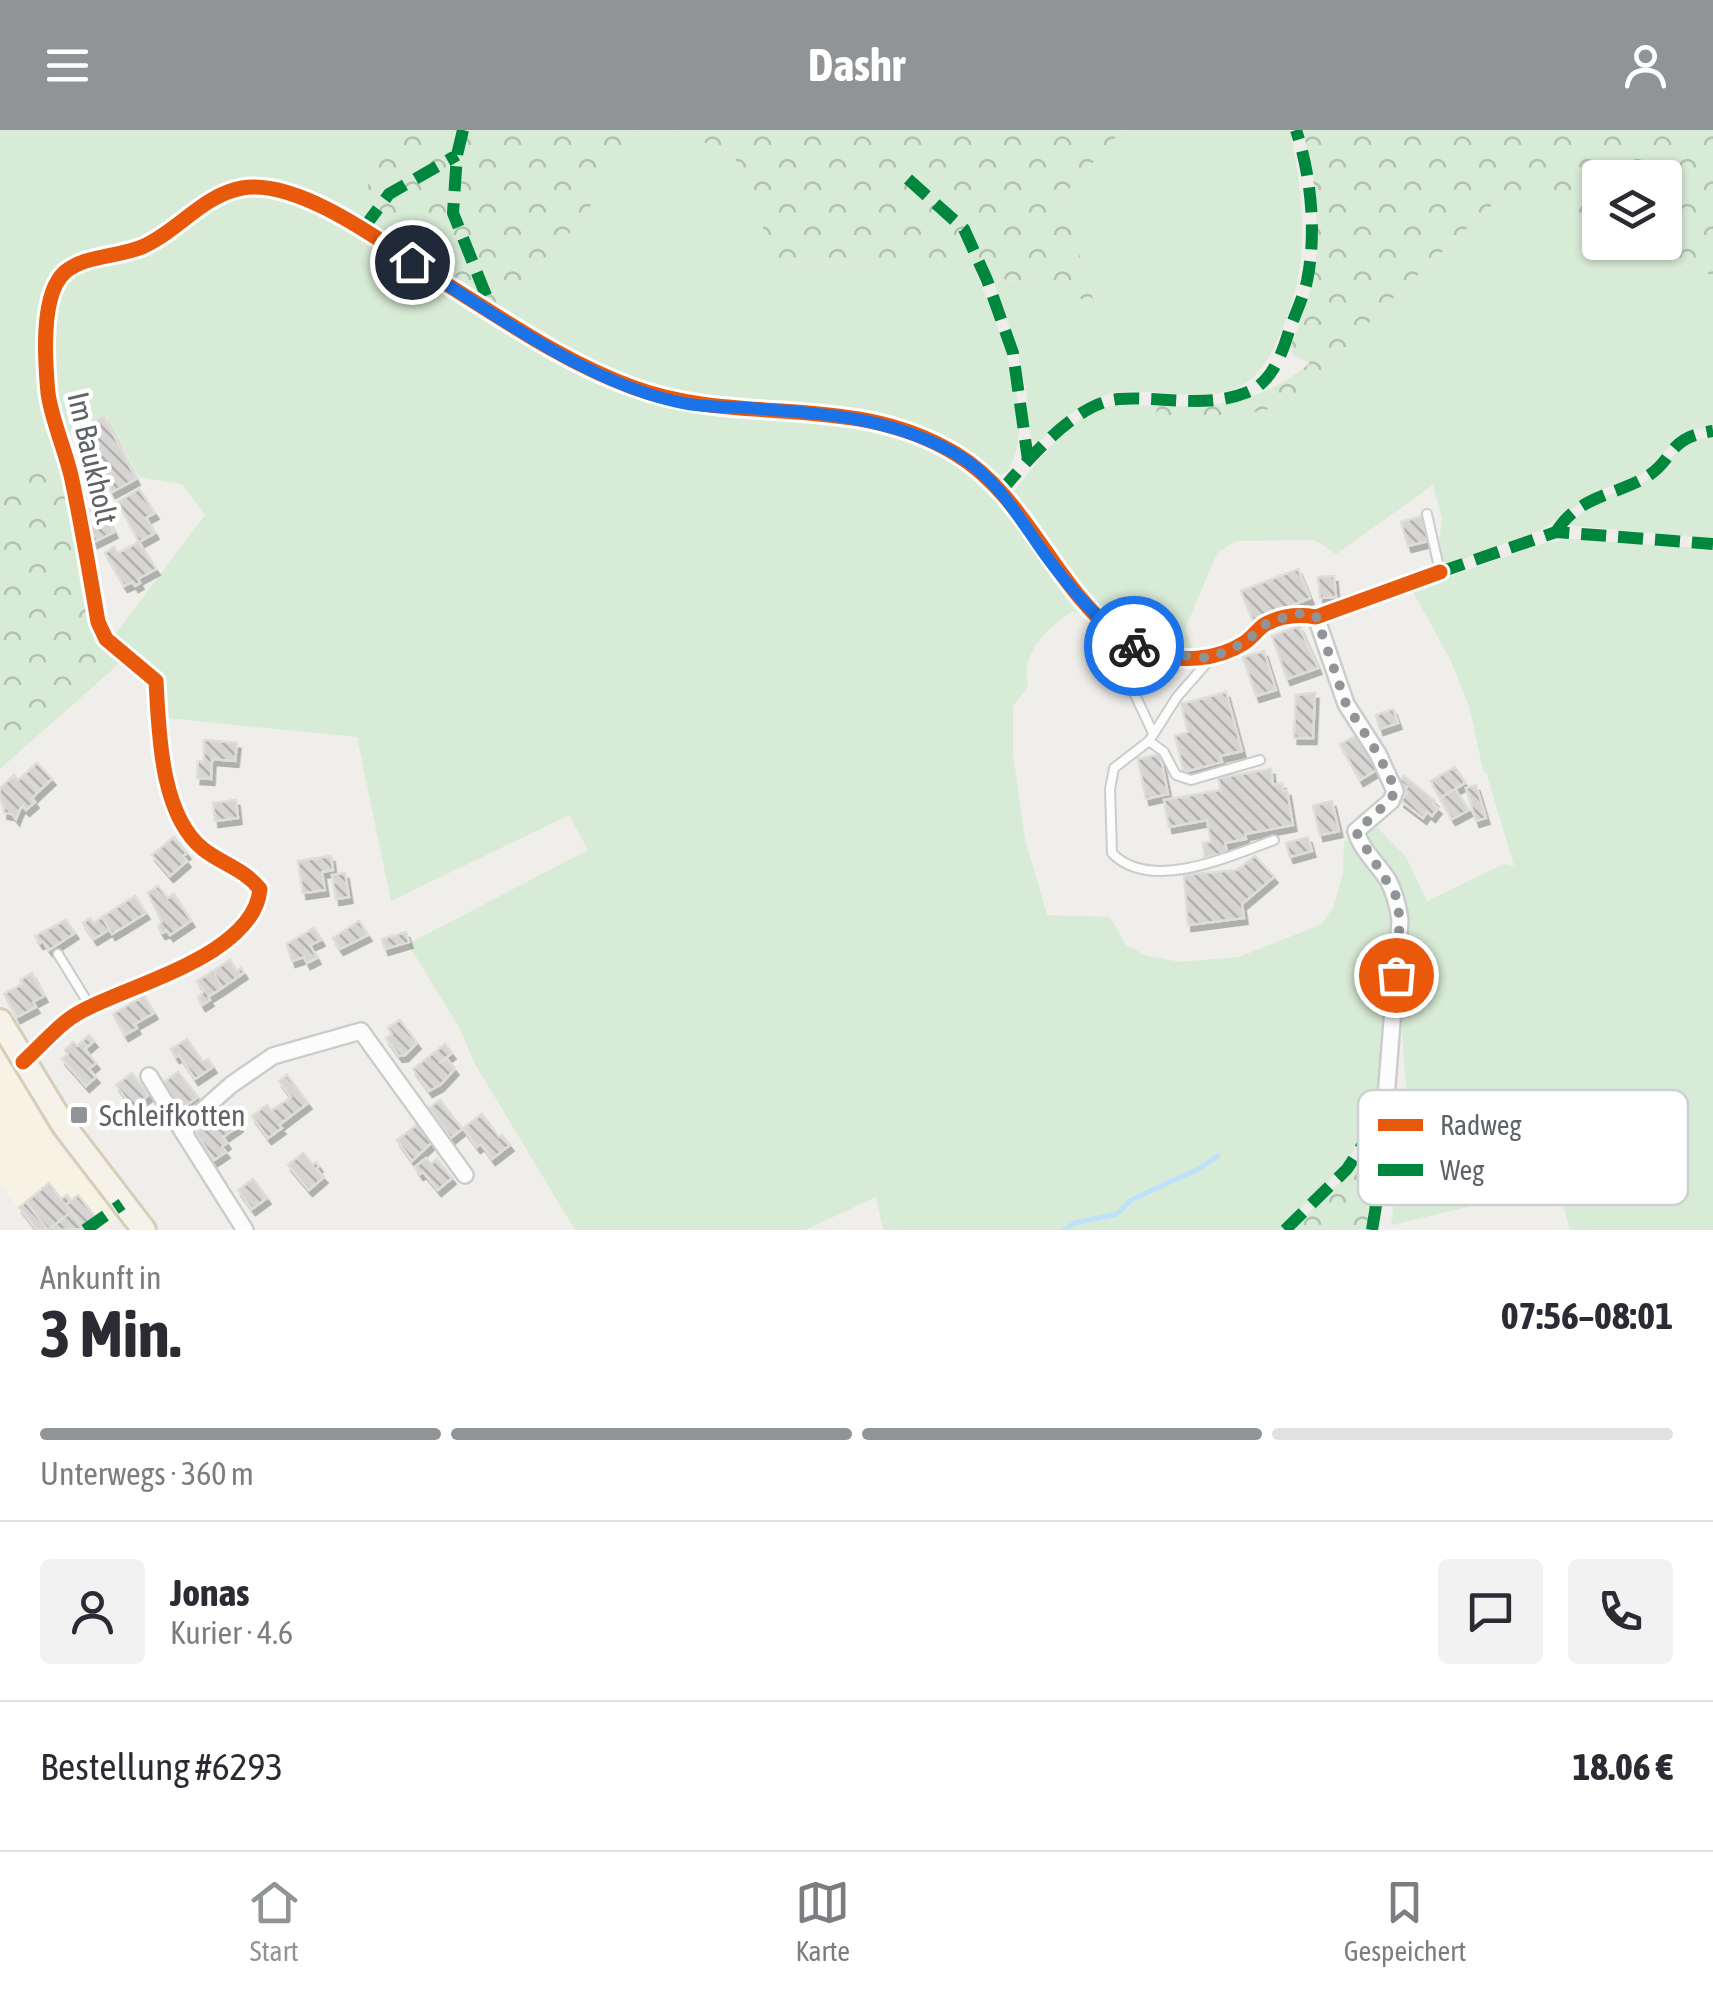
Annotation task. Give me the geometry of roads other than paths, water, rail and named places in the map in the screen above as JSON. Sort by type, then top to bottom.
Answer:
[{"type":"main road","points":[[0,1022],[64,1126],[144,1230]]},
{"type":"street","name":"Im Baukholt","points":[[23,1062],[78,1013],[219,946],[242,928],[258,904],[260,889],[249,876],[200,847],[183,823],[168,788],[160,751],[156,681],[106,639],[98,622],[71,475],[48,395],[47,299],[54,284],[75,265],[143,247],[220,194],[262,186],[308,200],[362,229],[563,356],[631,387],[687,404],[837,414],[893,426],[924,438],[958,455],[1001,492],[1050,562],[1102,624],[1144,652],[1211,658]]},
{"type":"street","points":[[1211,658],[1246,642],[1264,625],[1296,613],[1316,616],[1440,572]]},
{"type":"street","points":[[1316,616],[1346,704],[1396,790],[1356,832],[1396,896],[1400,920],[1386,1090]]},
{"type":"street","points":[[186,1135],[187,1124],[231,1085],[273,1056],[361,1031],[465,1175]]},
{"type":"street","points":[[149,1076],[245,1230]]},
{"type":"lane","points":[[1427,514],[1440,572]]},
{"type":"lane","points":[[1102,624],[1151,737],[1176,775],[1191,780],[1260,760]]},
{"type":"lane","points":[[1211,658],[1177,697],[1151,737],[1114,768],[1110,790],[1112,853],[1125,866],[1142,870],[1201,866],[1274,840]]},
{"type":"lane","points":[[58,954],[90,1007]]},
{"type":"waterway","points":[[1064,1230],[1075,1223],[1117,1214],[1131,1200],[1218,1156]]},
{"type":"place","name":"Schleifkotten","points":[[79,1115]]}]
